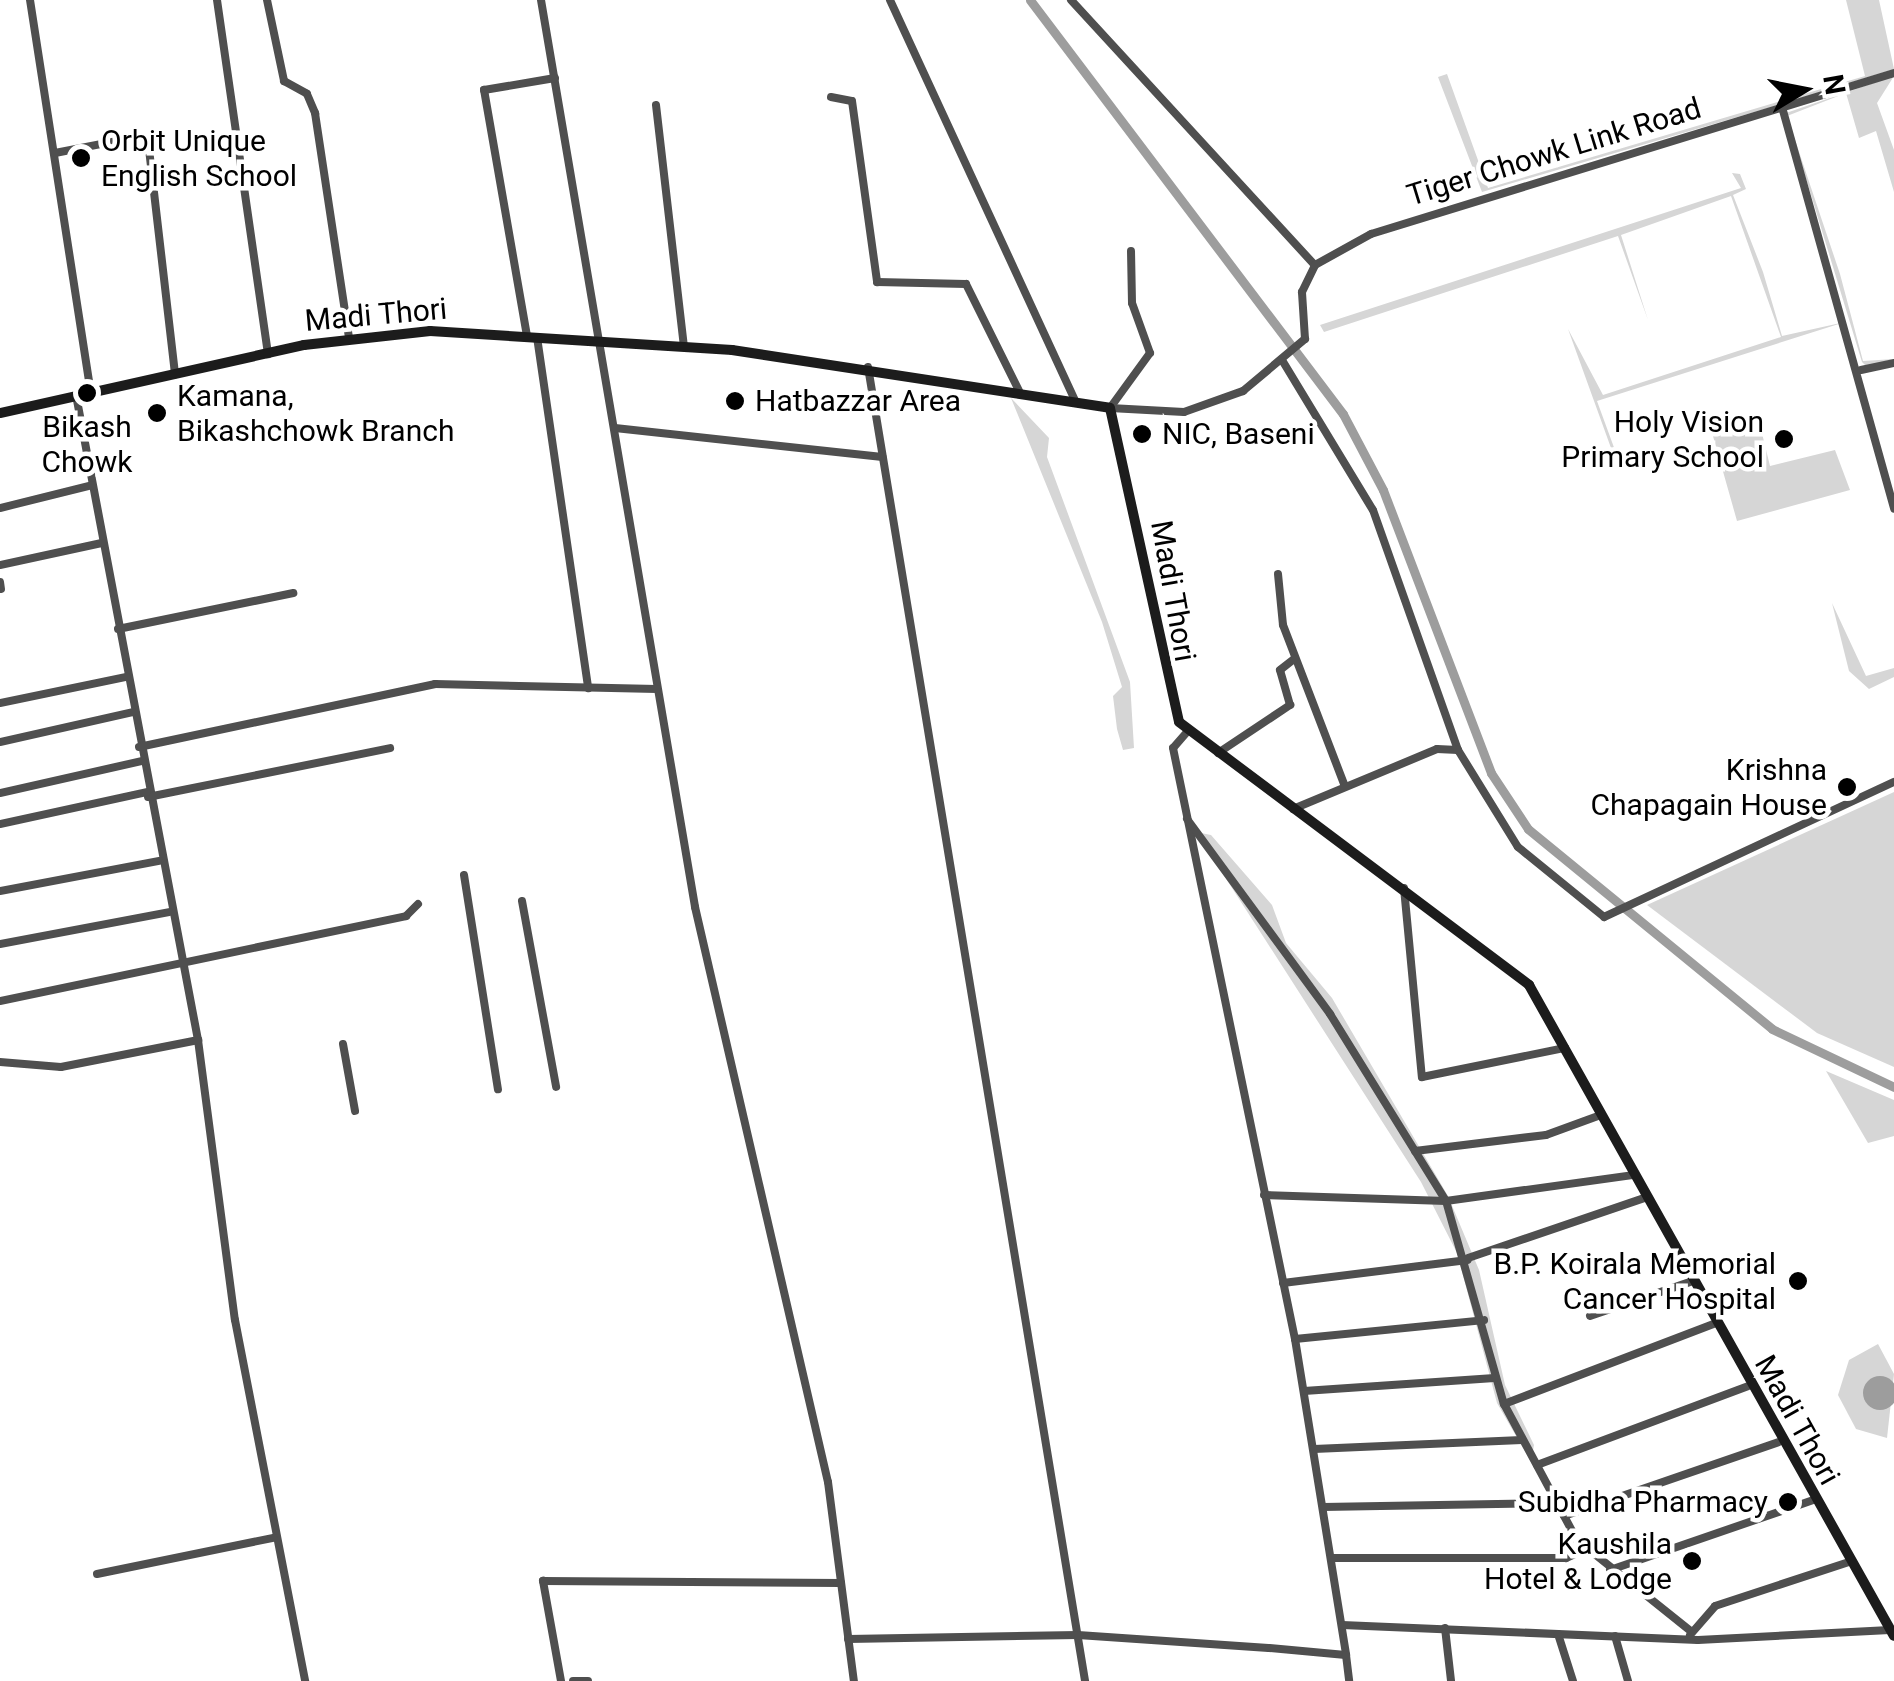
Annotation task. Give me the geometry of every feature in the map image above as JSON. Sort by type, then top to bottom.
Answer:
[{"type":"main road","name":"Madi Thori","points":[[0,414],[349,338],[532,336],[684,346],[868,368],[1110,408],[1163,678],[1187,732],[1514,967],[1565,1048],[1779,1442],[1892,1633]]},
{"type":"street","points":[[30,0],[91,392]]},
{"type":"street","points":[[216,0],[268,354]]},
{"type":"street","points":[[267,0],[286,87],[307,94],[315,114],[349,338]]},
{"type":"street","points":[[540,0],[602,340],[700,932],[784,1274],[842,1583],[854,1681]]},
{"type":"street","points":[[890,0],[1075,400]]},
{"type":"street","points":[[1071,0],[1315,265],[1302,292],[1300,345],[1285,357],[1195,410],[1110,408]]},
{"type":"street","name":"Tiger Chowk Link Road","points":[[1315,265],[1404,222],[1894,72]]},
{"type":"street","points":[[554,78],[484,90],[532,336],[588,688]]},
{"type":"street","points":[[831,97],[852,101],[878,282],[966,284],[1019,391]]},
{"type":"street","points":[[656,105],[684,346]]},
{"type":"street","points":[[1782,108],[1862,370],[1875,462],[1894,510]]},
{"type":"street","points":[[55,153],[116,141],[148,148],[175,375]]},
{"type":"street","points":[[1110,408],[1150,353],[1132,303],[1131,252]]},
{"type":"street","points":[[1285,357],[1373,510],[1458,750],[1493,818],[1542,872],[1598,914],[1616,912],[1623,902],[1643,898],[1894,782]]},
{"type":"street","points":[[1862,370],[1894,363]]},
{"type":"street","points":[[868,368],[1085,1681]]},
{"type":"street","points":[[76,396],[159,860],[198,1040],[273,1538],[305,1681]]},
{"type":"street","points":[[615,428],[882,458]]},
{"type":"street","points":[[0,508],[92,486]]},
{"type":"street","points":[[0,565],[102,542]]},
{"type":"street","points":[[1278,574],[1294,659],[1344,784]]},
{"type":"street","points":[[118,629],[293,593]]},
{"type":"street","points":[[1218,753],[1290,705],[1280,670],[1294,659]]},
{"type":"street","points":[[0,703],[126,677]]},
{"type":"street","points":[[139,747],[435,684],[657,689]]},
{"type":"street","points":[[0,742],[133,712]]},
{"type":"street","points":[[1187,732],[1173,748],[1295,1340],[1349,1681]]},
{"type":"street","points":[[0,824],[390,748]]},
{"type":"street","points":[[1293,809],[1344,784],[1458,750]]},
{"type":"street","points":[[0,793],[142,761]]},
{"type":"street","points":[[1187,818],[1330,1014],[1446,1201],[1468,1259],[1504,1404],[1584,1550],[1690,1635]]},
{"type":"street","points":[[0,891],[159,860]]},
{"type":"street","points":[[464,876],[498,1090]]},
{"type":"street","points":[[1404,888],[1422,1077],[1565,1048]]},
{"type":"street","points":[[522,902],[556,1087]]},
{"type":"street","points":[[0,1001],[406,916],[418,904]]},
{"type":"street","points":[[0,944],[169,912]]},
{"type":"street","points":[[0,1062],[61,1067],[198,1040]]},
{"type":"street","points":[[344,1044],[355,1112]]},
{"type":"street","points":[[1415,1151],[1546,1135],[1601,1114]]},
{"type":"street","points":[[1264,1195],[1446,1201],[1634,1174]]},
{"type":"street","points":[[1283,1283],[1468,1259],[1647,1197]]},
{"type":"street","points":[[1590,1316],[1693,1281]]},
{"type":"street","points":[[1295,1340],[1484,1320]]},
{"type":"street","points":[[1504,1404],[1716,1323]]},
{"type":"street","points":[[1304,1391],[1495,1378]]},
{"type":"street","points":[[1538,1465],[1748,1386]]},
{"type":"street","points":[[1314,1449],[1522,1440]]},
{"type":"street","points":[[1564,1516],[1779,1442]]},
{"type":"street","points":[[1610,1570],[1813,1500]]},
{"type":"street","points":[[1323,1507],[1558,1503]]},
{"type":"street","points":[[97,1574],[273,1538]]},
{"type":"street","points":[[1332,1558],[1566,1558],[1584,1550]]},
{"type":"street","points":[[1690,1635],[1715,1606],[1849,1562]]},
{"type":"street","points":[[561,1681],[543,1581],[842,1583]]},
{"type":"street","points":[[1342,1626],[1616,1636],[1892,1633]]},
{"type":"street","points":[[1444,1628],[1451,1681]]},
{"type":"street","points":[[1558,1634],[1572,1681]]},
{"type":"street","points":[[848,1639],[1078,1635],[1346,1654]]},
{"type":"street","points":[[1616,1636],[1628,1681]]},
{"type":"street","points":[[573,1681],[588,1681]]},
{"type":"shaded area","points":[[1846,0],[1879,0],[1894,69],[1482,192],[1438,77],[1447,74],[1488,188],[1865,76]]},
{"type":"shaded area","points":[[1894,76],[1877,103],[1894,150],[1894,192],[1876,131],[1859,138],[1846,93],[1787,116],[1840,274],[1863,361],[1894,359],[1866,366],[1862,362],[1786,113]]},
{"type":"shaded area","points":[[1732,173],[1740,174],[1746,189],[1733,195],[1763,272],[1782,336],[1845,322],[1597,401],[1616,453],[1573,460],[1611,448],[1568,329],[1603,395],[1781,337],[1731,196],[1621,235],[1648,320],[1618,236],[1324,332],[1320,325],[1741,188]]},
{"type":"shaded area","points":[[1011,398],[1049,438],[1047,457],[1130,682],[1134,748],[1123,750],[1117,729],[1113,696],[1122,687],[1102,622]]},
{"type":"shaded area","points":[[1758,417],[1770,466],[1835,450],[1850,490],[1737,521],[1711,429]]},
{"type":"shaded area","points":[[1832,603],[1866,676],[1894,668],[1894,677],[1869,689],[1849,671]]},
{"type":"shaded area","points":[[1894,792],[1894,1067],[1817,1033],[1647,905]]},
{"type":"shaded area","points":[[1196,832],[1211,835],[1272,905],[1286,943],[1332,998],[1448,1196],[1479,1270],[1505,1385],[1534,1445],[1531,1462],[1497,1403],[1457,1253],[1421,1182]]},
{"type":"shaded area","points":[[1826,1071],[1894,1100],[1894,1136],[1868,1143]]},
{"type":"shaded area","points":[[1878,1344],[1894,1374],[1887,1438],[1856,1429],[1838,1395],[1849,1360]]},
{"type":"shaded area","points":[[1880,1376],[1892,1381],[1897,1393],[1892,1405],[1880,1410],[1868,1405],[1863,1393],[1868,1381]]},
{"type":"waterway","points":[[1030,0],[1343,414],[1383,490],[1491,773],[1528,829],[1772,1029],[1894,1087]]},
{"type":"place","name":"Orbit Unique English School","points":[[81,158]]},
{"type":"place","name":"Bikash Chowk","points":[[87,393]]},
{"type":"place","name":"Hatbazzar Area","points":[[735,401]]},
{"type":"place","name":"Kamana, Bikashchowk Branch","points":[[157,413]]},
{"type":"place","name":"NIC, Baseni","points":[[1142,434]]},
{"type":"place","name":"Holy Vision Primary School","points":[[1784,439]]},
{"type":"place","name":"Krishna Chapagain House","points":[[1847,787]]},
{"type":"place","name":"B.P. Koirala Memorial Cancer Hospital","points":[[1798,1281]]},
{"type":"place","name":"Subidha Pharmacy","points":[[1788,1502]]},
{"type":"place","name":"Kaushila Hotel & Lodge","points":[[1692,1561]]}]
